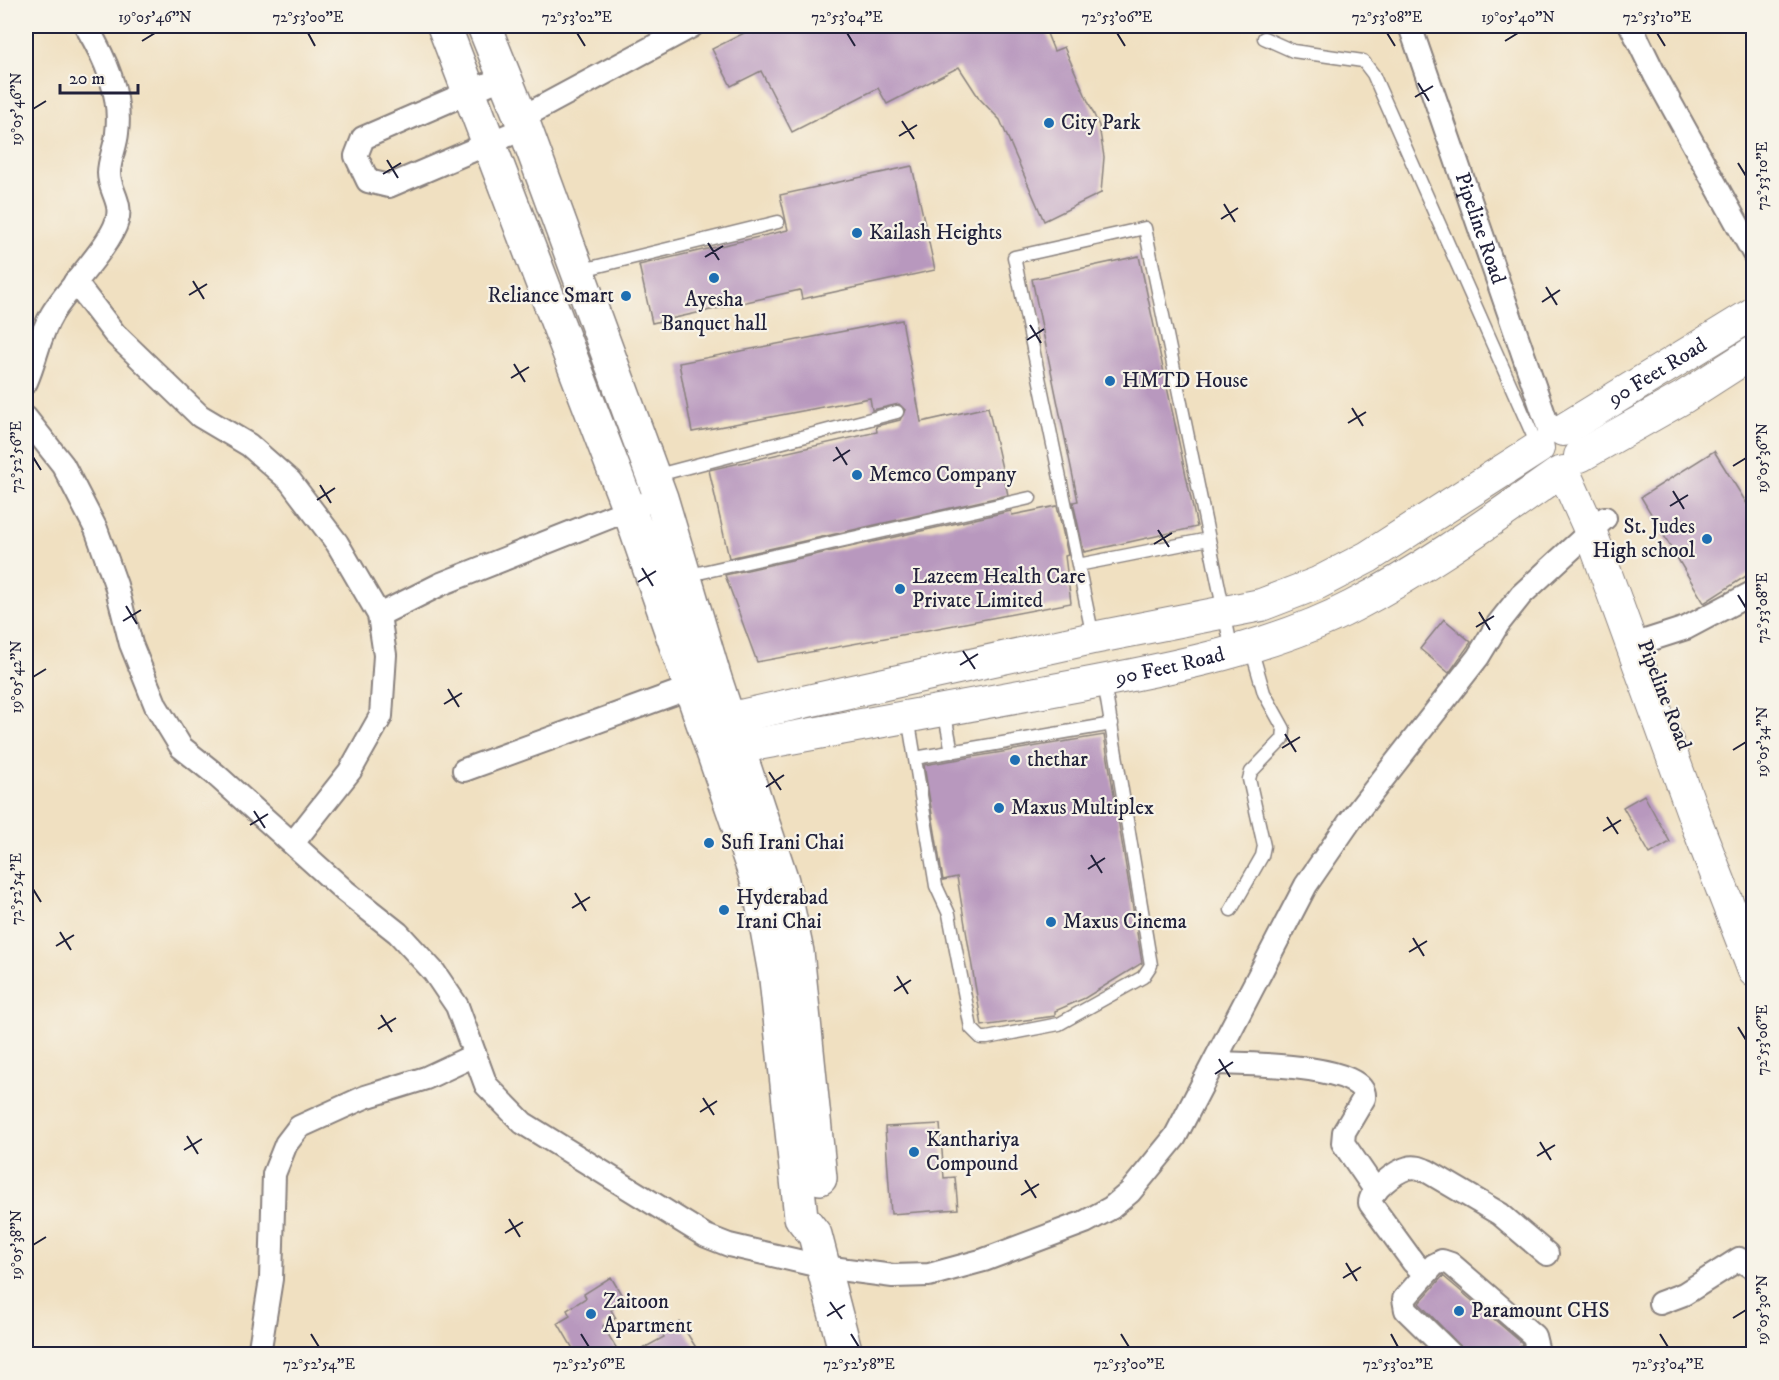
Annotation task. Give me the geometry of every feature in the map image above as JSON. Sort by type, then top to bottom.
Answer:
[{"type":"main road","points":[[444,26],[629,509],[703,683],[721,736],[782,880],[797,952],[823,1212],[815,1235],[846,1354]]},
{"type":"main road","points":[[484,26],[523,123],[657,487],[684,576],[703,683]]},
{"type":"street","points":[[26,382],[38,353],[45,327],[117,223],[120,209],[109,175],[117,136],[118,105],[102,53],[86,26]]},
{"type":"street","points":[[504,77],[363,138],[356,156],[368,181],[389,186],[490,143],[692,26]]},
{"type":"street","name":"Pipeline Road","points":[[1410,26],[1561,453],[1598,524],[1638,643],[1705,824],[1754,927]]},
{"type":"street","points":[[1631,26],[1655,75],[1754,254]]},
{"type":"street","points":[[75,282],[114,333],[192,409],[249,445],[290,481],[338,543],[379,615],[385,655],[381,716],[350,771],[293,843]]},
{"type":"street","name":"90 Feet Road","points":[[721,736],[908,717],[1104,681],[1241,648],[1292,632],[1353,606],[1467,538],[1561,453],[1754,313]]},
{"type":"street","name":"90 Feet Road","points":[[721,736],[1093,638],[1261,605],[1318,583],[1561,453],[1684,396],[1754,351]]},
{"type":"street","points":[[26,418],[63,465],[96,529],[116,585],[131,644],[156,706],[181,747],[215,774],[345,891],[398,933],[434,972],[457,1006],[486,1085],[523,1123],[687,1225],[729,1245],[824,1267],[893,1276],[928,1275],[960,1269],[1085,1222],[1111,1208],[1130,1192],[1162,1154],[1192,1108],[1306,885],[1350,821],[1478,657],[1498,624],[1521,595],[1598,524]]},
{"type":"street","points":[[379,615],[441,584],[629,509],[657,487]]},
{"type":"street","points":[[1638,643],[1686,628],[1754,592]]},
{"type":"street","points":[[464,770],[703,683]]},
{"type":"street","points":[[1705,824],[1754,971]]},
{"type":"street","points":[[259,1354],[271,1280],[274,1174],[286,1144],[299,1127],[365,1097],[426,1077],[475,1055]]},
{"type":"street","points":[[1214,1063],[1316,1069],[1353,1081],[1362,1088],[1364,1098],[1344,1132],[1343,1143],[1376,1191]]},
{"type":"street","points":[[1425,1274],[1372,1209],[1370,1198],[1405,1168],[1415,1167],[1427,1171],[1500,1214],[1547,1254]]},
{"type":"street","points":[[1660,1304],[1684,1294],[1739,1258],[1754,1269]]},
{"type":"street","points":[[1451,1354],[1406,1310],[1403,1304],[1404,1299],[1425,1274],[1442,1261],[1451,1263],[1534,1336],[1537,1348],[1531,1354]]},
{"type":"lane","points":[[1264,38],[1293,51],[1364,61],[1373,74],[1561,453]]},
{"type":"lane","points":[[577,272],[778,222]]},
{"type":"lane","points":[[1093,638],[1014,257],[1145,228],[1224,612],[1284,729],[1283,739],[1251,772],[1250,786],[1264,846],[1262,856],[1231,910]]},
{"type":"lane","points":[[657,487],[897,412]]},
{"type":"lane","points":[[684,576],[1030,498]]},
{"type":"lane","points":[[1078,565],[1209,539]]},
{"type":"lane","points":[[908,717],[936,886],[949,914],[971,1028],[975,1035],[987,1038],[1059,1024],[1143,977],[1151,965],[1104,681]]},
{"type":"lane","points":[[944,710],[952,752]]},
{"type":"lane","points":[[915,758],[1112,724]]},
{"type":"building","points":[[758,26],[1044,26],[1054,51],[1064,47],[1099,126],[1104,157],[1101,193],[1044,221],[1000,120],[979,98],[959,67],[887,104],[878,88],[792,132],[761,71],[731,86],[712,49]]},
{"type":"building","name":"Kailash Heights","points":[[912,166],[935,270],[802,299],[800,290],[652,323],[639,265],[788,230],[780,195]]},
{"type":"building","name":"HMTD House","points":[[1139,256],[1197,527],[1084,552],[1073,502],[1078,501],[1032,279]]},
{"type":"building","points":[[902,320],[921,422],[988,407],[1008,495],[729,558],[709,470],[877,432],[876,426],[900,420],[905,410],[899,404],[872,410],[870,398],[692,432],[679,363]]},
{"type":"building","name":"St. Judes High school","points":[[1714,451],[1754,515],[1754,571],[1704,603],[1641,497]]},
{"type":"building","name":"Lazeem Health Care Private Limited","points":[[1057,506],[1068,555],[1065,556],[1071,603],[757,662],[725,575],[1011,511],[1012,515]]},
{"type":"building","points":[[1444,619],[1471,642],[1449,673],[1420,649]]},
{"type":"building","name":"Maxus Cinema","points":[[1104,735],[1142,963],[1085,998],[1055,1011],[1055,1016],[982,1026],[957,877],[943,880],[924,765]]},
{"type":"building","points":[[1644,795],[1670,842],[1650,854],[1623,807]]},
{"type":"building","name":"Kanthariya Compound","points":[[940,1124],[944,1178],[955,1177],[958,1209],[891,1214],[885,1127]]},
{"type":"building","name":"Paramount CHS","points":[[1443,1276],[1522,1343],[1518,1354],[1468,1354],[1419,1303]]},
{"type":"building","name":"Zaitoon Apartment","points":[[611,1277],[625,1301],[611,1310],[616,1318],[603,1326],[620,1354],[576,1354],[558,1323],[570,1316],[567,1310],[586,1298],[584,1294]]},
{"type":"building","name":"Zaitoon Apartment","points":[[680,1322],[700,1354],[633,1354],[664,1337],[662,1333]]},
{"type":"place","name":"City Park","points":[[1049,123]]},
{"type":"place","name":"Kailash Heights","points":[[857,233]]},
{"type":"place","name":"Ayesha Banquet hall","points":[[714,278]]},
{"type":"place","name":"Reliance Smart","points":[[626,296]]},
{"type":"place","name":"HMTD House","points":[[1110,381]]},
{"type":"place","name":"Memco Company","points":[[857,475]]},
{"type":"place","name":"St. Judes High school","points":[[1707,539]]},
{"type":"place","name":"Lazeem Health Care Private Limited","points":[[900,589]]},
{"type":"place","name":"thethar","points":[[1015,760]]},
{"type":"place","name":"Maxus Multiplex","points":[[999,808]]},
{"type":"place","name":"Sufi Irani Chai","points":[[709,843]]},
{"type":"place","name":"Hyderabad Irani Chai","points":[[724,910]]},
{"type":"place","name":"Maxus Cinema","points":[[1051,922]]},
{"type":"place","name":"Kanthariya Compound","points":[[914,1152]]},
{"type":"place","name":"Paramount CHS","points":[[1459,1311]]},
{"type":"place","name":"Zaitoon Apartment","points":[[591,1314]]}]
